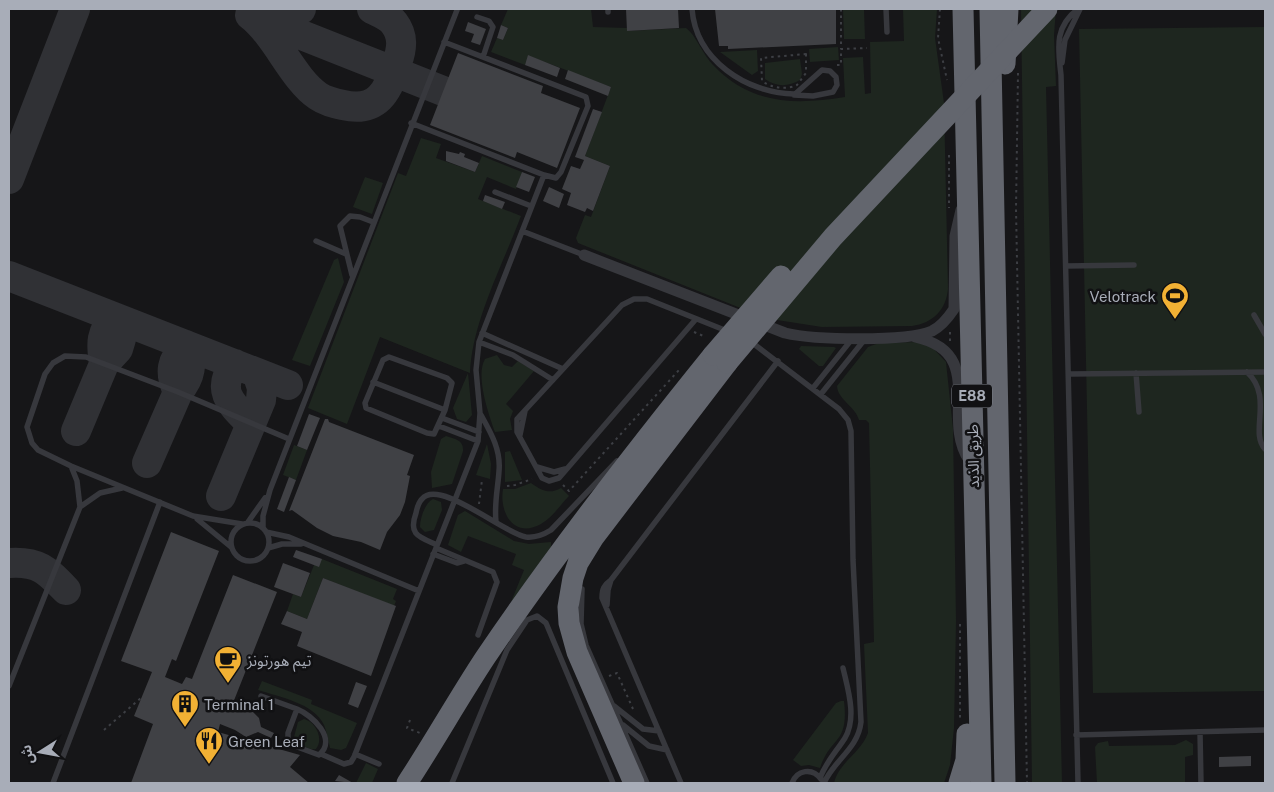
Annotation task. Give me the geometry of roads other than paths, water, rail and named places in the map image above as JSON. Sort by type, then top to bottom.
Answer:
[{"type":"highway","name":"طريق الذيد","points":[[963,9],[981,783]]},
{"type":"highway","name":"طريق الذيد","points":[[990,9],[1005,783]]},
{"type":"highway","points":[[992,96],[1000,83],[1007,56],[1008,9]]},
{"type":"highway","points":[[407,783],[501,635],[560,551],[716,352],[798,257],[810,247],[833,237],[1047,9]]},
{"type":"highway","points":[[634,783],[578,652],[569,622],[570,592],[578,563],[612,514],[716,352]]},
{"type":"highway","points":[[959,783],[966,760],[968,688],[978,656]]},
{"type":"highway","points":[[1004,753],[1020,783]]},
{"type":"street","points":[[584,255],[785,333],[812,338],[913,336],[937,328],[948,319],[954,309],[956,295],[956,236],[959,216],[967,200]]},
{"type":"street","points":[[913,336],[937,344],[946,351],[955,365],[958,379],[961,439],[965,452],[974,464]]},
{"type":"lane","points":[[692,9],[697,32],[705,47],[716,61],[730,73],[768,92],[804,96],[830,94],[836,88],[836,76],[826,70],[819,72],[809,84],[794,94]]},
{"type":"lane","points":[[886,9],[887,32]]},
{"type":"lane","points":[[1078,783],[1070,374],[1061,75],[1065,40],[1079,9]]},
{"type":"lane","points":[[268,548],[263,516],[270,490],[411,123],[457,10]]},
{"type":"lane","points":[[477,17],[491,22],[493,27],[483,57]]},
{"type":"lane","points":[[411,123],[544,175],[556,178],[560,175],[588,106],[587,100],[583,96],[444,42]]},
{"type":"lane","points":[[297,709],[288,734],[288,741],[292,745],[315,756],[320,754],[344,764],[351,762],[478,441],[480,413],[476,370],[479,342],[544,175]]},
{"type":"lane","points":[[495,192],[531,206]]},
{"type":"lane","points":[[352,275],[340,231],[342,222],[350,216],[355,216],[373,222]]},
{"type":"lane","points":[[522,231],[584,255]]},
{"type":"lane","points":[[316,241],[346,254]]},
{"type":"lane","points":[[1066,266],[1134,265]]},
{"type":"lane","points":[[696,319],[559,478],[548,481],[539,476],[537,467],[520,435],[521,421],[526,409],[563,369],[628,302],[647,299],[751,341],[778,360],[844,414],[851,431],[861,722],[859,735],[854,745],[822,781]]},
{"type":"lane","points":[[1254,315],[1265,334]]},
{"type":"lane","points":[[482,333],[563,369]]},
{"type":"lane","points":[[821,394],[866,337]]},
{"type":"lane","points":[[813,388],[852,338]]},
{"type":"lane","points":[[479,342],[513,355],[553,380]]},
{"type":"lane","points":[[289,439],[178,392],[86,357],[72,355],[59,359],[49,368],[27,426],[32,443],[38,450],[70,466],[193,516],[245,523],[289,537],[419,591]]},
{"type":"lane","points":[[389,357],[447,378],[453,386],[436,432],[430,434],[368,410],[365,406],[373,382],[383,360],[389,357]]},
{"type":"lane","points":[[681,783],[608,608],[602,592],[603,587],[611,580],[778,360]]},
{"type":"lane","points":[[1247,372],[1258,384],[1260,392],[1260,437],[1265,449]]},
{"type":"lane","points":[[1070,374],[1265,372]]},
{"type":"lane","points":[[1136,373],[1139,412]]},
{"type":"lane","points":[[373,382],[445,410]]},
{"type":"lane","points":[[480,413],[492,435],[498,454],[495,504],[496,522]]},
{"type":"lane","points":[[442,418],[480,432]]},
{"type":"lane","points":[[439,426],[478,441]]},
{"type":"lane","points":[[478,635],[497,582],[496,576],[493,572],[464,561],[458,556],[435,549],[418,536],[413,529],[413,520],[423,497],[433,493],[455,500],[514,533],[525,537],[545,534],[616,462],[642,444]]},
{"type":"lane","points":[[9,686],[80,507],[79,490],[70,466]]},
{"type":"lane","points":[[80,507],[100,493],[124,488]]},
{"type":"lane","points":[[231,547],[231,536],[245,523],[270,490]]},
{"type":"lane","points":[[53,783],[160,502]]},
{"type":"lane","points":[[595,549],[610,526],[612,514]]},
{"type":"lane","points":[[193,516],[231,547],[237,556],[246,561],[257,560],[268,548],[282,544],[303,544]]},
{"type":"lane","points":[[583,582],[580,610],[584,636],[601,680],[647,783]]},
{"type":"lane","points":[[452,783],[507,650],[527,620],[534,616],[541,617],[546,622],[613,783]]},
{"type":"lane","points":[[822,781],[831,754],[846,736],[850,722],[849,694],[843,668]]},
{"type":"lane","points":[[261,696],[310,715],[320,726],[324,742],[320,754]]},
{"type":"lane","points":[[612,705],[643,729],[659,731]]},
{"type":"lane","points":[[621,724],[649,746],[667,750]]},
{"type":"lane","points":[[1076,735],[1265,730]]},
{"type":"lane","points":[[1200,732],[1201,783]]},
{"type":"lane","points":[[355,754],[380,764]]},
{"type":"lane","points":[[792,783],[798,774],[806,771],[814,773],[822,781]]},
{"type":"lane","points":[[608,783],[610,777]]},
{"type":"place","name":"Velotrack","points":[[1175,320]]},
{"type":"place","name":"تيم هورتونز","points":[[228,684]]},
{"type":"place","name":"Terminal 1","points":[[185,728]]},
{"type":"place","name":"Green Leaf","points":[[209,765]]}]
